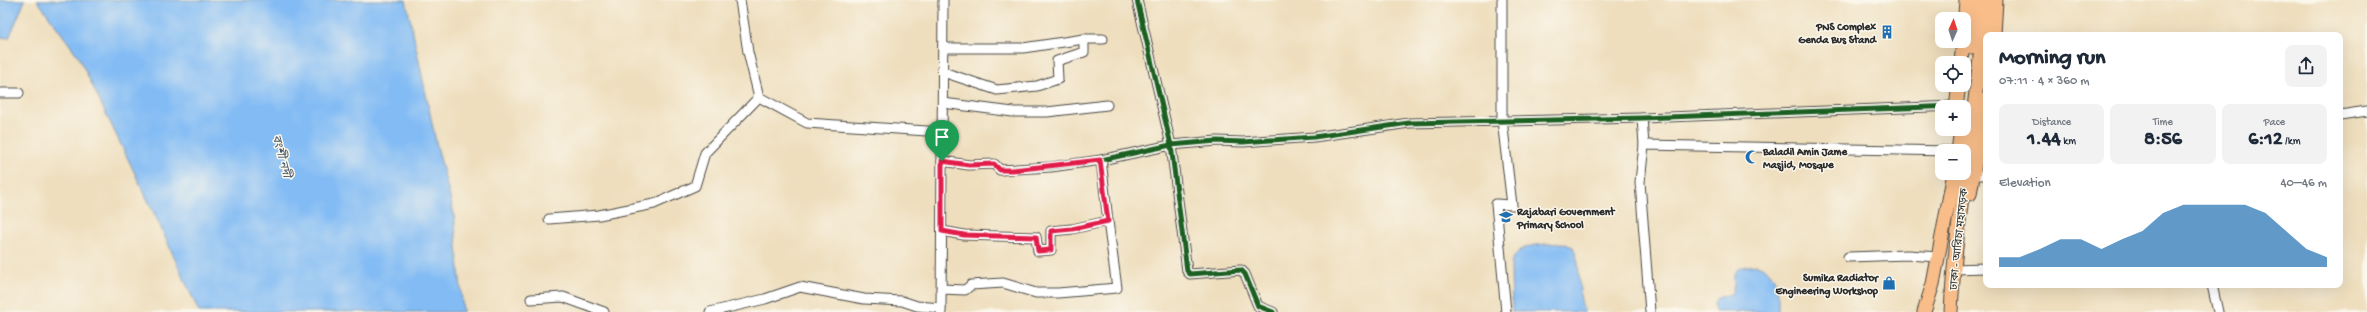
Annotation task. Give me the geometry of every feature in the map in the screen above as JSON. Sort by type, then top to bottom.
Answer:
[{"type":"highway","points":[[1965,12],[1966,0]]},
{"type":"highway","points":[[1961,100],[1970,72],[1975,0]]},
{"type":"highway","name":"ঢাকা - আরিচা মহাসড়ক","points":[[1951,312],[1953,269],[1979,63],[1985,0]]},
{"type":"highway","points":[[1994,32],[1996,0]]},
{"type":"highway","points":[[1956,247],[1980,175],[1983,137]]},
{"type":"highway","points":[[1945,180],[1943,198],[1945,217]]},
{"type":"highway","name":"ঢাকা - আরিচা মহাসড়ক","points":[[1924,312],[1939,257],[1953,180]]},
{"type":"street","points":[[740,0],[747,46],[759,97],[807,123],[942,132]]},
{"type":"street","points":[[710,312],[765,299],[800,287],[864,299],[902,301],[916,306],[941,310],[943,0]]},
{"type":"street","points":[[1137,0],[1171,145],[1187,271],[1190,274],[1241,270],[1245,274],[1258,306],[1273,312]]},
{"type":"street","points":[[1502,0],[1502,120],[1512,205],[1496,204],[1506,312]]},
{"type":"street","points":[[943,48],[1024,48],[1084,39],[1103,39]]},
{"type":"street","points":[[943,72],[997,90],[1036,86],[1058,79],[1057,61],[1084,52],[1084,39]]},
{"type":"street","points":[[0,93],[19,93]]},
{"type":"street","points":[[549,218],[599,215],[654,204],[695,186],[705,153],[759,97]]},
{"type":"street","points":[[943,103],[1013,112],[1047,112],[1107,105]]},
{"type":"street","points":[[942,161],[969,165],[994,164],[1000,170],[1013,170],[1100,160],[1171,145],[1209,141],[1243,142],[1314,137],[1409,123],[1642,118],[1935,109]]},
{"type":"street","points":[[2343,115],[2367,111]]},
{"type":"street","points":[[1642,118],[1644,145],[1640,182],[1650,312]]},
{"type":"street","points":[[1644,145],[1935,151]]},
{"type":"street","points":[[941,289],[965,290],[971,285],[1003,283],[1036,293],[1058,293],[1117,288],[1100,160]]},
{"type":"street","points":[[942,231],[964,235],[1036,237],[1038,251],[1051,250],[1051,231],[1072,229],[1108,221]]},
{"type":"street","points":[[1848,256],[1908,255],[1939,257]]},
{"type":"street","points":[[1953,269],[1983,268]]},
{"type":"street","points":[[2213,288],[2218,312]]},
{"type":"street","points":[[531,299],[563,297],[604,312]]},
{"type":"water","points":[[0,0],[25,0],[9,38],[0,37]]},
{"type":"water","name":"বংশী নদী","points":[[37,0],[406,0],[436,142],[454,214],[463,312],[199,312],[156,217],[78,56]]},
{"type":"water","points":[[1562,243],[1573,247],[1576,255],[1579,271],[1580,296],[1584,312],[1512,312],[1511,263],[1514,256],[1519,251],[1532,246]]},
{"type":"water","points":[[1757,265],[1765,268],[1774,278],[1778,297],[1778,312],[1715,312],[1714,303],[1717,298],[1731,294],[1734,288],[1734,275],[1736,271],[1746,266]]},
{"type":"cycle path","points":[[1137,0],[1171,145],[1217,141],[1243,142],[1314,137],[1409,123],[1642,118],[1935,107]]},
{"type":"cycle path","points":[[942,161],[969,165],[994,164],[1000,170],[1051,167],[1101,160],[1171,145],[1187,271],[1190,274],[1241,270],[1245,274],[1258,306],[1273,312]]},
{"type":"place","name":"PNS Complex Genda Bus Stand","points":[[1887,32]]},
{"type":"place","name":"Baladil Amin Jame Masjid, Mosque","points":[[1752,157]]},
{"type":"place","name":"Rajabari Government Primary School","points":[[1506,217]]},
{"type":"place","name":"Sumika Radiator Engineering Workshop","points":[[1889,283]]},
{"type":"route","points":[[1100,160],[1108,221],[1083,225],[1072,229],[1051,231],[1051,250],[1038,251],[1036,237],[964,235],[942,231],[942,161],[969,165],[994,164],[1000,170],[1029,170],[1100,160]]}]
